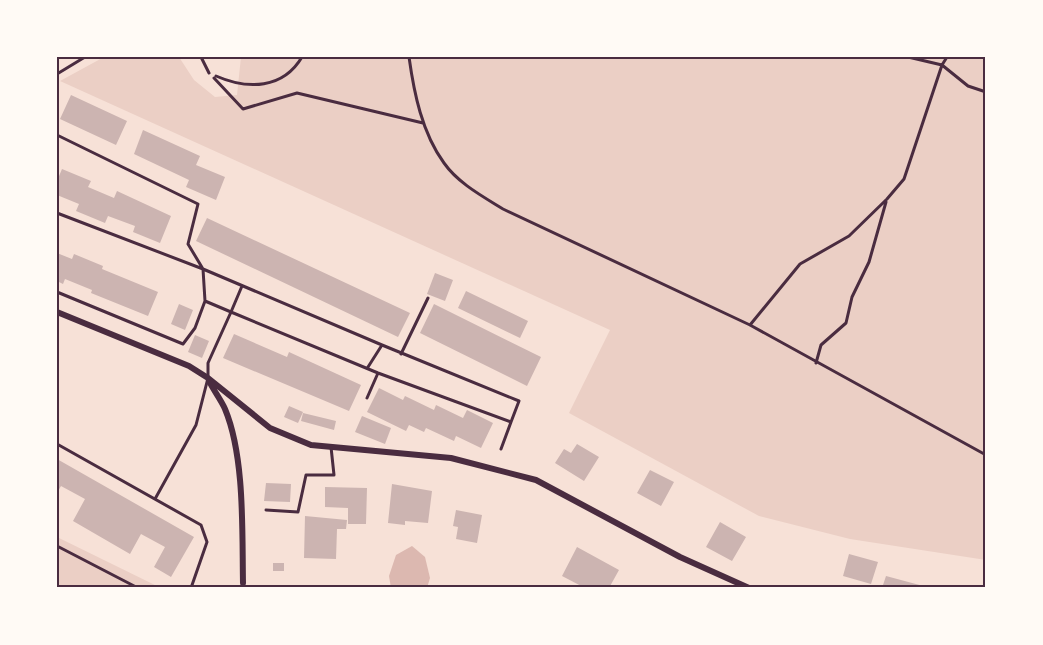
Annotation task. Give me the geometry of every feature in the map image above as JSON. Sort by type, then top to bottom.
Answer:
[{"type":"street","points":[[57,312],[189,366],[208,378],[270,428],[310,445],[451,458],[536,480],[680,557],[749,588]]},
{"type":"street","points":[[208,378],[225,409],[233,436],[240,494],[246,586]]},
{"type":"lane","points":[[57,74],[86,57]]},
{"type":"lane","points":[[201,57],[209,73]]},
{"type":"lane","points":[[57,135],[60,134],[198,204],[188,244],[203,269],[205,301],[195,327],[183,345],[57,292]]},
{"type":"lane","points":[[57,213],[203,269],[401,354],[519,401],[501,449]]},
{"type":"lane","points":[[155,499],[196,425],[208,378],[208,363],[242,286]]},
{"type":"lane","points":[[401,354],[428,298]]},
{"type":"lane","points":[[205,301],[378,373],[511,423]]},
{"type":"lane","points":[[368,367],[381,345]]},
{"type":"lane","points":[[367,398],[378,373]]},
{"type":"lane","points":[[57,444],[201,525],[207,542],[191,588]]},
{"type":"lane","points":[[266,510],[298,512],[306,475],[334,475],[331,447]]},
{"type":"lane","points":[[57,546],[138,588]]},
{"type":"path","points":[[209,73],[226,80],[256,86],[279,81],[294,70],[302,57]]},
{"type":"path","points":[[408,57],[412,84],[423,123],[444,163],[467,186],[503,209],[750,325],[986,455]]},
{"type":"path","points":[[908,57],[942,65],[968,86],[986,92]]},
{"type":"path","points":[[750,325],[801,264],[849,236],[886,201],[904,179],[942,65],[947,57]]},
{"type":"path","points":[[209,73],[243,109],[297,93],[423,123]]},
{"type":"path","points":[[816,363],[821,345],[846,323],[852,297],[869,262],[886,201]]},
{"type":"shaded area","points":[[104,57],[179,57],[194,80],[215,97],[237,95],[241,57],[986,57],[986,560],[850,539],[759,516],[569,413],[610,330],[60,81]]},
{"type":"shaded area","points":[[57,537],[161,588],[57,588]]},
{"type":"shaded area","points":[[412,546],[425,557],[430,578],[427,588],[391,588],[389,576],[396,555]]},
{"type":"building","points":[[71,95],[127,121],[116,145],[60,119]]},
{"type":"building","points":[[143,130],[200,156],[196,165],[225,177],[216,200],[186,187],[189,180],[134,154]]},
{"type":"building","points":[[62,169],[91,181],[88,187],[114,198],[117,191],[171,216],[160,243],[133,232],[135,226],[108,216],[105,223],[76,211],[79,204],[57,195],[57,181]]},
{"type":"building","points":[[207,218],[410,313],[398,337],[196,241]]},
{"type":"building","points":[[57,253],[72,259],[74,254],[103,266],[102,269],[158,292],[148,316],[91,293],[92,290],[65,279],[63,284],[57,281]]},
{"type":"building","points":[[435,273],[453,280],[445,301],[427,294]]},
{"type":"building","points":[[466,291],[528,321],[520,338],[458,308]]},
{"type":"building","points":[[179,304],[193,310],[185,330],[171,324]]},
{"type":"building","points":[[434,304],[541,357],[527,386],[420,333]]},
{"type":"building","points":[[234,334],[287,357],[289,352],[361,385],[349,411],[223,358]]},
{"type":"building","points":[[195,335],[209,341],[202,358],[188,352]]},
{"type":"building","points":[[379,388],[403,400],[405,396],[434,410],[436,405],[463,418],[467,410],[493,423],[481,448],[456,436],[454,441],[426,428],[424,432],[409,425],[406,431],[367,412]]},
{"type":"building","points":[[289,406],[303,412],[298,423],[284,417]]},
{"type":"building","points":[[303,413],[336,421],[334,430],[301,421]]},
{"type":"building","points":[[362,416],[391,428],[385,444],[355,432]]},
{"type":"building","points":[[577,444],[599,457],[584,481],[555,463],[564,449],[571,453]]},
{"type":"building","points":[[57,459],[194,537],[171,577],[154,567],[165,547],[141,534],[130,554],[73,521],[85,499],[61,486],[57,493]]},
{"type":"building","points":[[650,470],[674,482],[661,506],[637,493]]},
{"type":"building","points":[[266,483],[291,484],[290,502],[264,501]]},
{"type":"building","points":[[392,484],[432,491],[428,523],[405,521],[405,525],[388,523]]},
{"type":"building","points":[[325,487],[367,488],[366,524],[348,524],[348,508],[325,507]]},
{"type":"building","points":[[456,510],[482,515],[477,543],[456,539],[458,527],[453,526]]},
{"type":"building","points":[[305,516],[347,520],[346,529],[337,529],[336,559],[304,558]]},
{"type":"building","points":[[720,522],[746,537],[732,561],[706,547]]},
{"type":"building","points":[[577,547],[619,570],[609,588],[585,588],[562,576]]},
{"type":"building","points":[[849,554],[878,562],[871,584],[843,576]]},
{"type":"building","points":[[273,563],[284,563],[284,571],[273,571]]},
{"type":"building","points":[[886,576],[927,587],[927,588],[882,588]]}]
